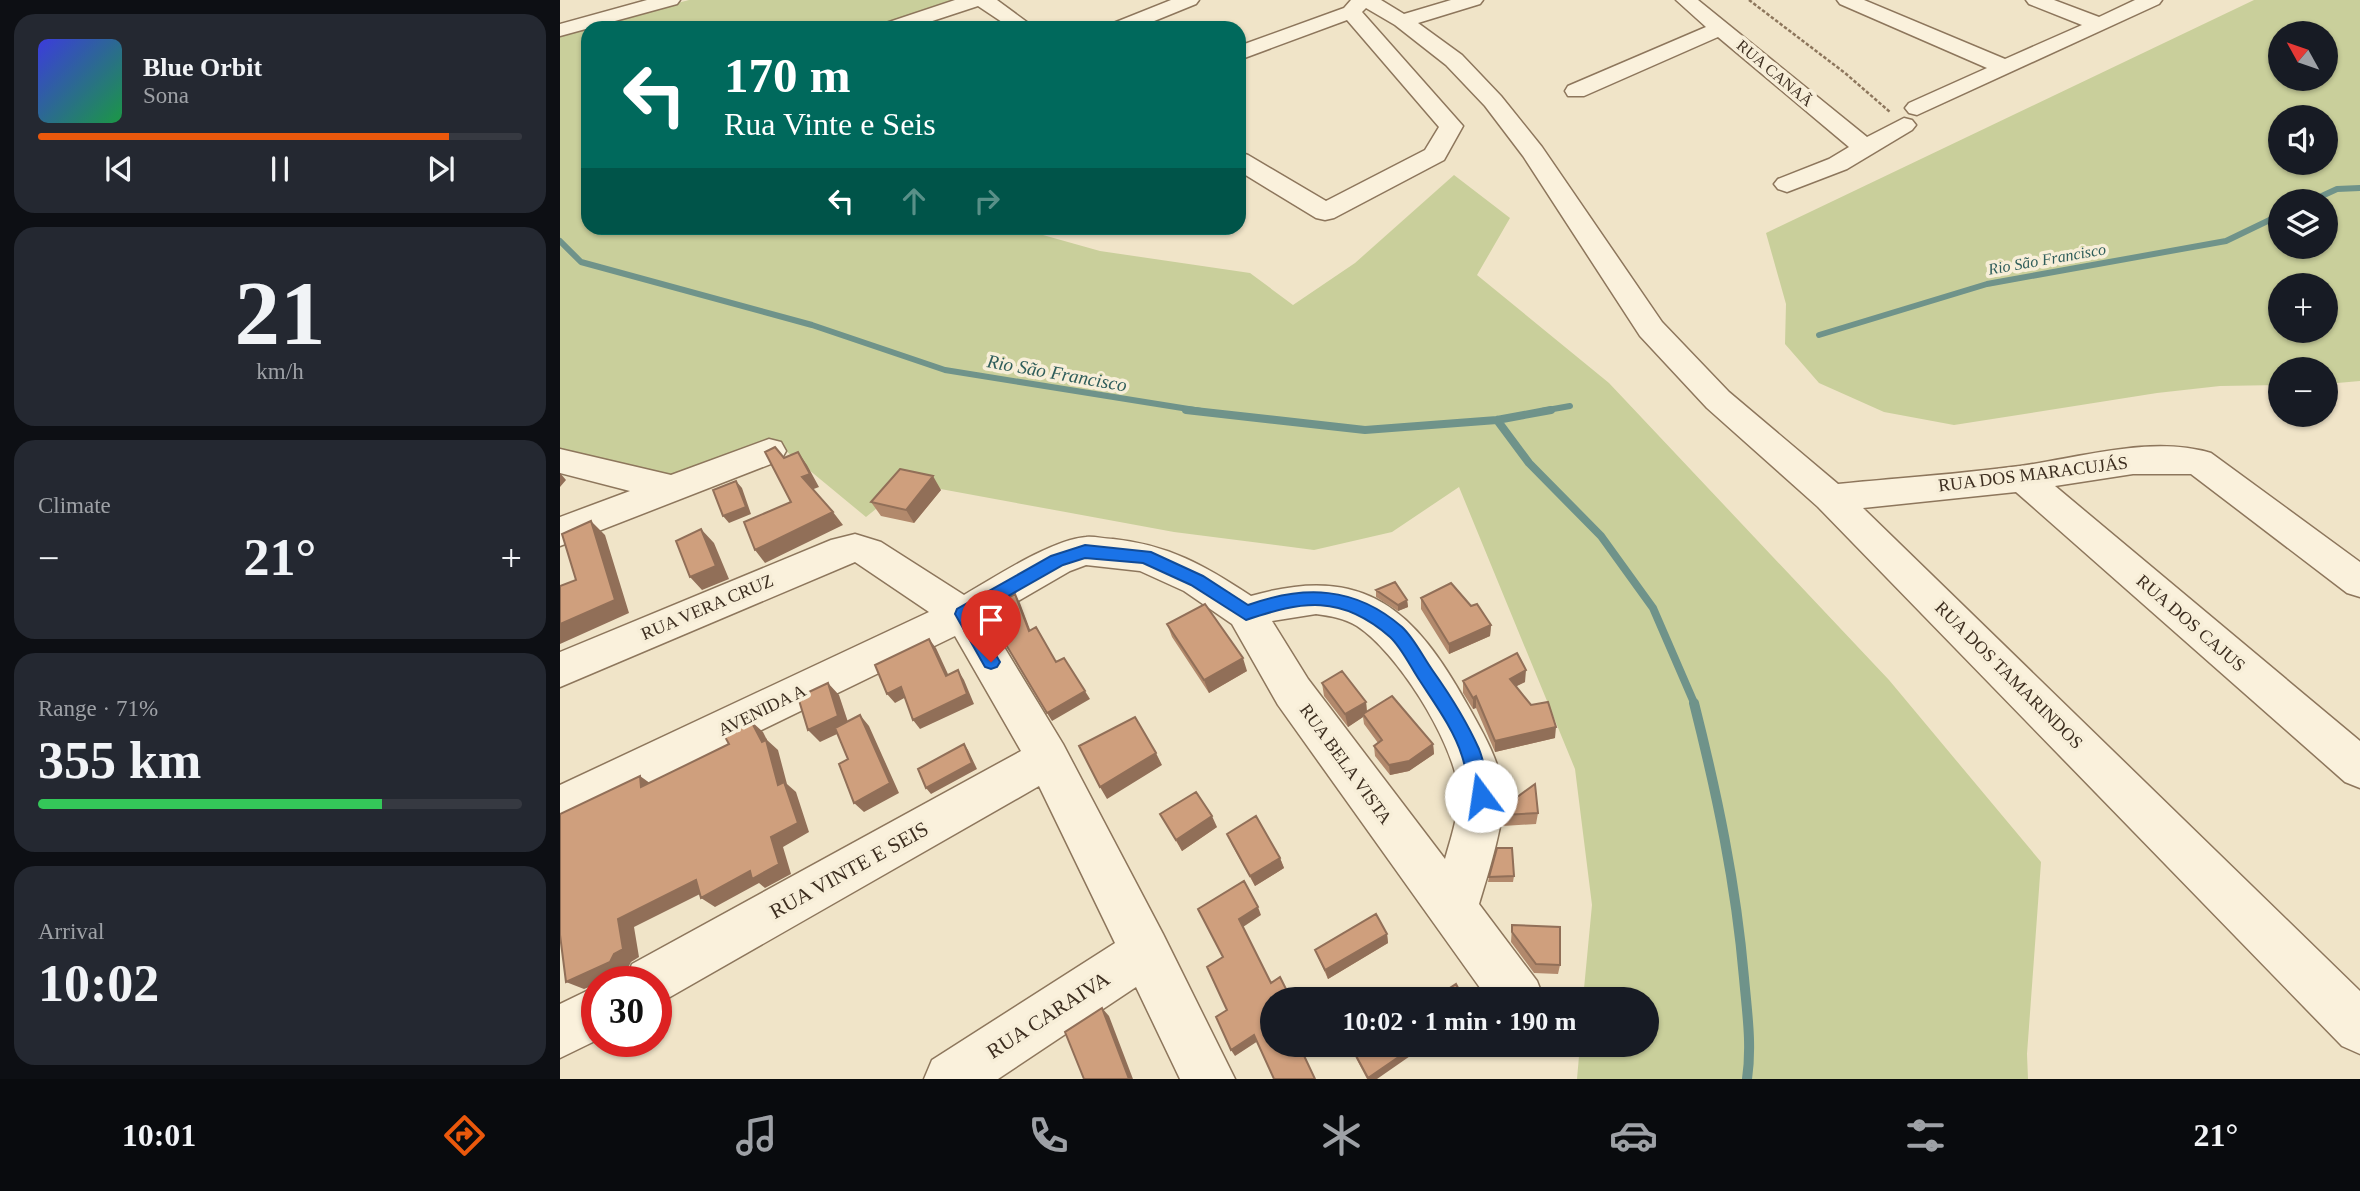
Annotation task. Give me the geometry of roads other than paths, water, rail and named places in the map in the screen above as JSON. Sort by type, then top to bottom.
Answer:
[{"type":"street","points":[[560,30],[604,8],[670,0]]},
{"type":"street","points":[[911,21],[975,0]]},
{"type":"street","points":[[1136,21],[1189,0]]},
{"type":"street","points":[[1402,21],[1473,0]]},
{"type":"street","name":"RUA CANAÃ","points":[[1686,0],[1864,147]]},
{"type":"street","points":[[1847,0],[2004,67]]},
{"type":"street","points":[[2036,0],[2099,24]]},
{"type":"street","points":[[1787,184],[1838,164],[1910,116],[2004,67],[2152,0]]},
{"type":"street","points":[[1246,50],[1360,4],[1451,127],[1434,155],[1325,212],[1246,164]]},
{"type":"street","name":"RUA DOS TAMARINDOS","points":[[1360,4],[1402,21],[1454,60],[1534,152],[1651,329],[1718,400],[1831,498],[2360,1028]]},
{"type":"street","points":[[1000,5],[1017,21]]},
{"type":"street","points":[[1576,91],[1720,28]]},
{"type":"street","points":[[560,532],[769,451]]},
{"type":"street","name":"RUA DOS MARACUJÁS","points":[[1831,498],[2023,478],[2166,458],[2199,462],[2360,582]]},
{"type":"street","points":[[560,461],[672,488]]},
{"type":"street","name":"RUA DOS CAJUS","points":[[2023,478],[2360,768]]},
{"type":"street","name":"RUA VERA CRUZ","points":[[560,670],[818,560],[855,548],[868,552],[963,614]]},
{"type":"street","name":"RUA BELA VISTA","points":[[963,614],[1057,561],[1085,551],[1145,557],[1197,580],[1246,613],[1293,692],[1510,987]]},
{"type":"street","points":[[1246,613],[1275,602],[1305,597],[1329,598],[1368,612],[1398,634],[1440,696],[1471,752],[1481,796],[1471,854],[1453,910]]},
{"type":"street","points":[[963,614],[1048,758],[1208,1079]]},
{"type":"street","name":"AVENIDA A","points":[[560,807],[963,614]]},
{"type":"street","name":"RUA VINTE E SEIS","points":[[672,970],[1048,758]]},
{"type":"street","name":"RUA CARAIVA","points":[[951,1079],[1146,951]]},
{"type":"street","points":[[560,1032],[581,1021]]},
{"type":"waterway","name":"Rio São Francisco","points":[[2337,189],[2360,188]]},
{"type":"waterway","name":"Rio São Francisco","points":[[1819,335],[1987,284],[2226,241],[2268,221]]},
{"type":"waterway","name":"Rio São Francisco","points":[[560,241],[581,262],[812,325],[945,370],[1201,411]]},
{"type":"waterway","name":"Rio São Francisco","points":[[1542,411],[1570,406]]},
{"type":"waterway","name":"Rio São Francisco","points":[[1186,410],[1365,430],[1497,420]]},
{"type":"waterway","name":"Rio São Francisco","points":[[1497,420],[1551,410]]},
{"type":"waterway","points":[[1497,420],[1529,463],[1601,536],[1653,608],[1695,705]]},
{"type":"waterway","points":[[1694,703],[1718,805],[1736,908],[1749,1028],[1747,1079]]}]
